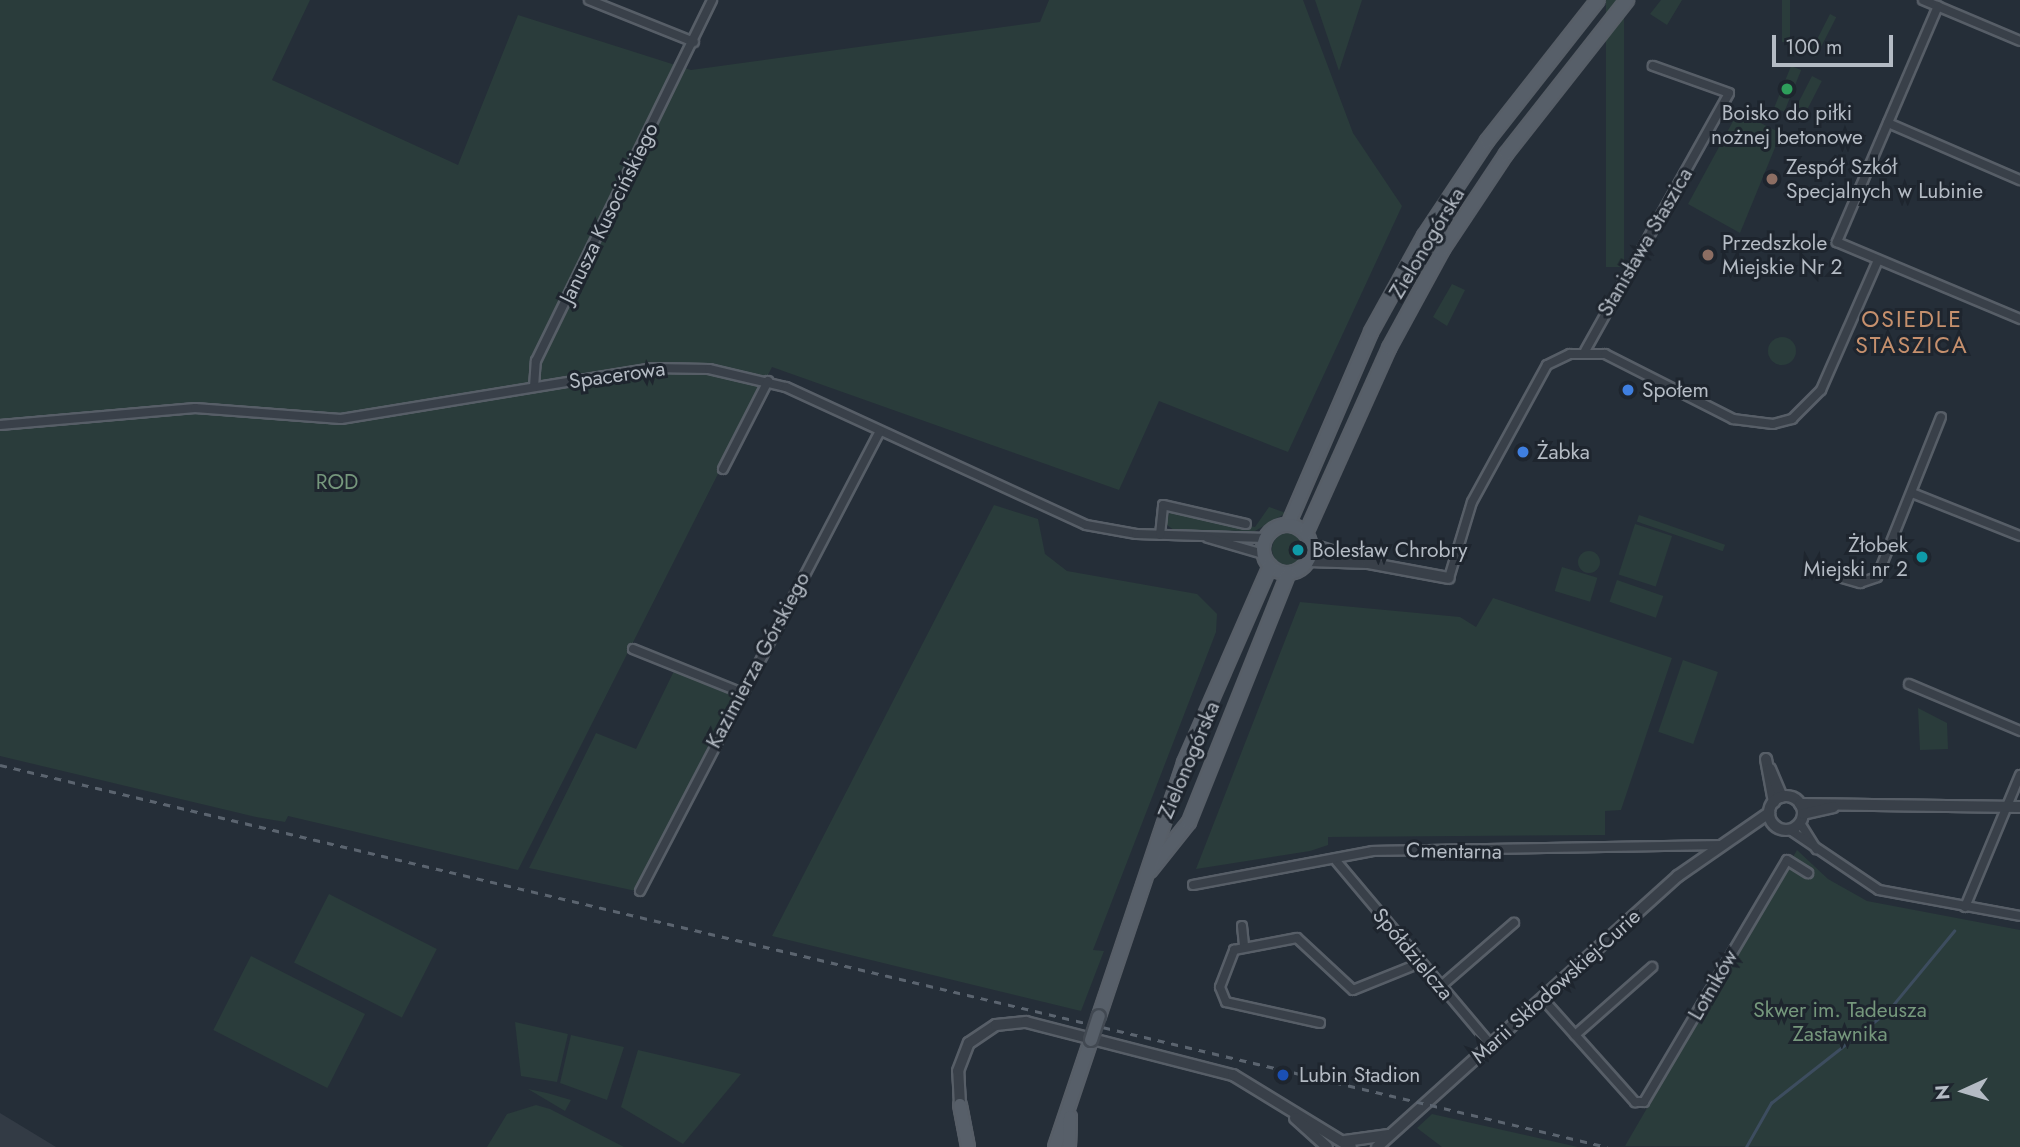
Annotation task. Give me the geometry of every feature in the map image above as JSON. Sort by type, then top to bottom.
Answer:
[{"type":"main road","name":"Zielonogórska","points":[[1288,524],[1374,326],[1431,224],[1598,0]]},
{"type":"main road","name":"Zielonogórska","points":[[1309,539],[1386,355],[1443,249],[1498,165],[1627,0]]},
{"type":"main road","points":[[1288,524],[1309,539],[1309,561],[1288,574],[1270,566],[1263,554],[1266,538],[1288,524]]},
{"type":"main road","name":"Zielonogórska","points":[[1054,1147],[1189,748],[1270,566]]},
{"type":"main road","name":"Zielonogórska","points":[[1146,877],[1189,822],[1288,574]]},
{"type":"main road","name":"Zielonogórska","points":[[1069,1147],[1070,1103]]},
{"type":"main road","points":[[960,1105],[968,1147]]},
{"type":"street","points":[[589,0],[694,42]]},
{"type":"street","points":[[1923,0],[2020,41]]},
{"type":"street","name":"Janusza Kusocińskiego","points":[[534,387],[536,361],[694,42],[711,1]]},
{"type":"street","points":[[1938,6],[1838,242],[2020,319]]},
{"type":"street","name":"Stanisława Staszica","points":[[1586,351],[1730,93],[1653,66]]},
{"type":"street","points":[[1888,123],[2020,180]]},
{"type":"street","points":[[1309,561],[1368,563],[1450,578],[1472,502],[1535,379],[1557,358],[1586,351],[1605,354],[1733,419],[1773,425],[1801,412],[1821,390],[1878,260]]},
{"type":"street","name":"Spacerowa","points":[[0,425],[195,408],[341,419],[675,367],[768,381],[1068,519],[1160,536],[1266,538]]},
{"type":"street","points":[[723,469],[768,381]]},
{"type":"street","points":[[1842,578],[1860,583],[1877,578],[1941,417]]},
{"type":"street","name":"Kazimierza Górskiego","points":[[640,891],[740,692],[880,431]]},
{"type":"street","points":[[1912,493],[2020,536]]},
{"type":"street","points":[[1160,536],[1163,505],[1245,524]]},
{"type":"street","name":"Spacerowa","points":[[1205,537],[1263,554]]},
{"type":"street","points":[[1309,539],[1368,563]]},
{"type":"street","points":[[633,649],[740,692]]},
{"type":"street","points":[[1909,684],[2020,731]]},
{"type":"street","points":[[1766,761],[1778,799],[1801,814],[1818,851]]},
{"type":"street","points":[[1965,907],[2020,775]]},
{"type":"street","points":[[1778,799],[1770,818],[1879,890],[2020,916]]},
{"type":"street","points":[[1790,830],[1801,814],[1835,806],[2020,807]]},
{"type":"street","name":"Marii Skłodowskiej-Curie","points":[[1377,1147],[1542,998],[1719,845],[1770,818]]},
{"type":"street","name":"Cmentarna","points":[[1193,885],[1336,862],[1384,850],[1719,845]]},
{"type":"street","name":"Lotników","points":[[1575,1035],[1635,1102],[1644,1102],[1787,860],[1808,873]]},
{"type":"street","name":"Spółdzielcza","points":[[1336,862],[1490,1045]]},
{"type":"street","points":[[1440,987],[1514,923]]},
{"type":"street","points":[[1242,926],[1244,946]]},
{"type":"street","points":[[1320,1023],[1226,1002],[1220,987],[1234,950],[1297,938],[1309,943],[1353,989],[1420,963]]},
{"type":"street","points":[[1542,998],[1575,1035],[1652,967]]},
{"type":"street","points":[[960,1105],[958,1070],[967,1045],[987,1028],[1018,1021],[1223,1071],[1348,1144],[1393,1133]]},
{"type":"street","points":[[1282,1106],[1326,1147]]},
{"type":"shaded area","points":[[0,1113],[56,1147],[0,1147]]},
{"type":"green space","name":"ROD","points":[[0,0],[310,0],[272,80],[458,165],[518,15],[691,70],[1040,22],[1049,0],[1303,0],[1353,133],[1402,206],[1288,452],[1159,401],[1119,490],[772,367],[518,870],[288,816],[285,822],[256,817],[0,756]]},
{"type":"green space","points":[[1315,0],[1362,0],[1339,71]]},
{"type":"green space","points":[[1606,0],[1624,0],[1624,267],[1606,267]]},
{"type":"green space","points":[[1661,0],[1682,0],[1667,25],[1650,14]]},
{"type":"green space","points":[[1782,0],[1790,0],[1790,42],[1782,42]]},
{"type":"green space","points":[[1830,14],[1836,17],[1816,57],[1810,54]]},
{"type":"green space","name":"Boisko do piłki nożnej betonowe","points":[[1791,66],[1801,70],[1784,112],[1774,108]]},
{"type":"green space","points":[[1812,76],[1822,81],[1802,119],[1792,114]]},
{"type":"green space","points":[[1738,112],[1781,133],[1740,233],[1688,204]]},
{"type":"green space","points":[[1452,284],[1465,290],[1447,326],[1433,317]]},
{"type":"green space","points":[[1782,337],[1792,341],[1796,351],[1792,361],[1782,365],[1772,361],[1768,351],[1772,341]]},
{"type":"green space","points":[[994,505],[1038,519],[1045,554],[1067,571],[1197,594],[1217,614],[1216,632],[1093,950],[1104,951],[1081,1011],[772,936]]},
{"type":"green space","points":[[1269,507],[1286,513],[1255,531],[1174,530],[1164,523],[1171,511],[1255,527]]},
{"type":"green space","points":[[1639,515],[1725,545],[1723,551],[1637,522]]},
{"type":"green space","points":[[1635,524],[1672,536],[1656,586],[1619,574]]},
{"type":"green space","points":[[1288,533],[1299,538],[1304,549],[1299,560],[1288,565],[1277,560],[1272,549],[1277,538]]},
{"type":"green space","points":[[1585,551],[1593,551],[1600,558],[1600,566],[1593,573],[1585,573],[1578,566],[1578,558]]},
{"type":"green space","points":[[1562,567],[1597,578],[1590,602],[1555,591]]},
{"type":"green space","points":[[1617,580],[1663,596],[1656,618],[1610,602]]},
{"type":"green space","points":[[1493,598],[1672,658],[1621,810],[1605,811],[1605,835],[1328,837],[1328,845],[1310,851],[1196,869],[1300,602],[1460,617],[1476,627]]},
{"type":"green space","points":[[1683,660],[1718,672],[1693,744],[1658,732]]},
{"type":"green space","points":[[674,671],[734,694],[636,891],[529,868],[596,733],[636,749]]},
{"type":"green space","points":[[1918,708],[1947,723],[1948,749],[1920,750]]},
{"type":"green space","name":"Skwer im. Tadeusza Zastawnika","points":[[1797,850],[1828,879],[1867,901],[2020,930],[2020,1147],[1625,1146]]},
{"type":"green space","points":[[329,894],[437,949],[402,1018],[294,963]]},
{"type":"green space","points":[[251,956],[365,1014],[327,1088],[213,1030]]},
{"type":"green space","points":[[515,1022],[568,1034],[557,1082],[521,1076]]},
{"type":"green space","points":[[571,1035],[624,1047],[607,1100],[560,1083]]},
{"type":"green space","points":[[638,1050],[741,1074],[683,1144],[621,1107]]},
{"type":"green space","points":[[528,1089],[547,1093],[571,1100],[565,1111]]},
{"type":"green space","points":[[536,1105],[550,1109],[624,1147],[487,1147],[507,1114]]},
{"type":"green space","points":[[1432,1114],[1578,1147],[1442,1147],[1417,1128]]},
{"type":"waterway","points":[[1746,1147],[1771,1103],[1888,1011],[1954,931]]},
{"type":"railway","points":[[0,765],[1607,1147]]},
{"type":"place","name":"Boisko do piłki nożnej betonowe","points":[[1787,89]]},
{"type":"place","name":"Zespół Szkół Specjalnych w Lubinie","points":[[1772,179]]},
{"type":"place","name":"Przedszkole Miejskie Nr 2","points":[[1708,255]]},
{"type":"place","name":"Społem","points":[[1628,390]]},
{"type":"place","name":"Żabka","points":[[1523,452]]},
{"type":"place","name":"Bolesław Chrobry","points":[[1298,550]]},
{"type":"place","name":"Żłobek Miejski nr 2","points":[[1922,557]]},
{"type":"place","name":"Lubin Stadion","points":[[1283,1075]]},
{"type":"district","name":"OSIEDLE STASZICA","points":[[1912,332]]}]
